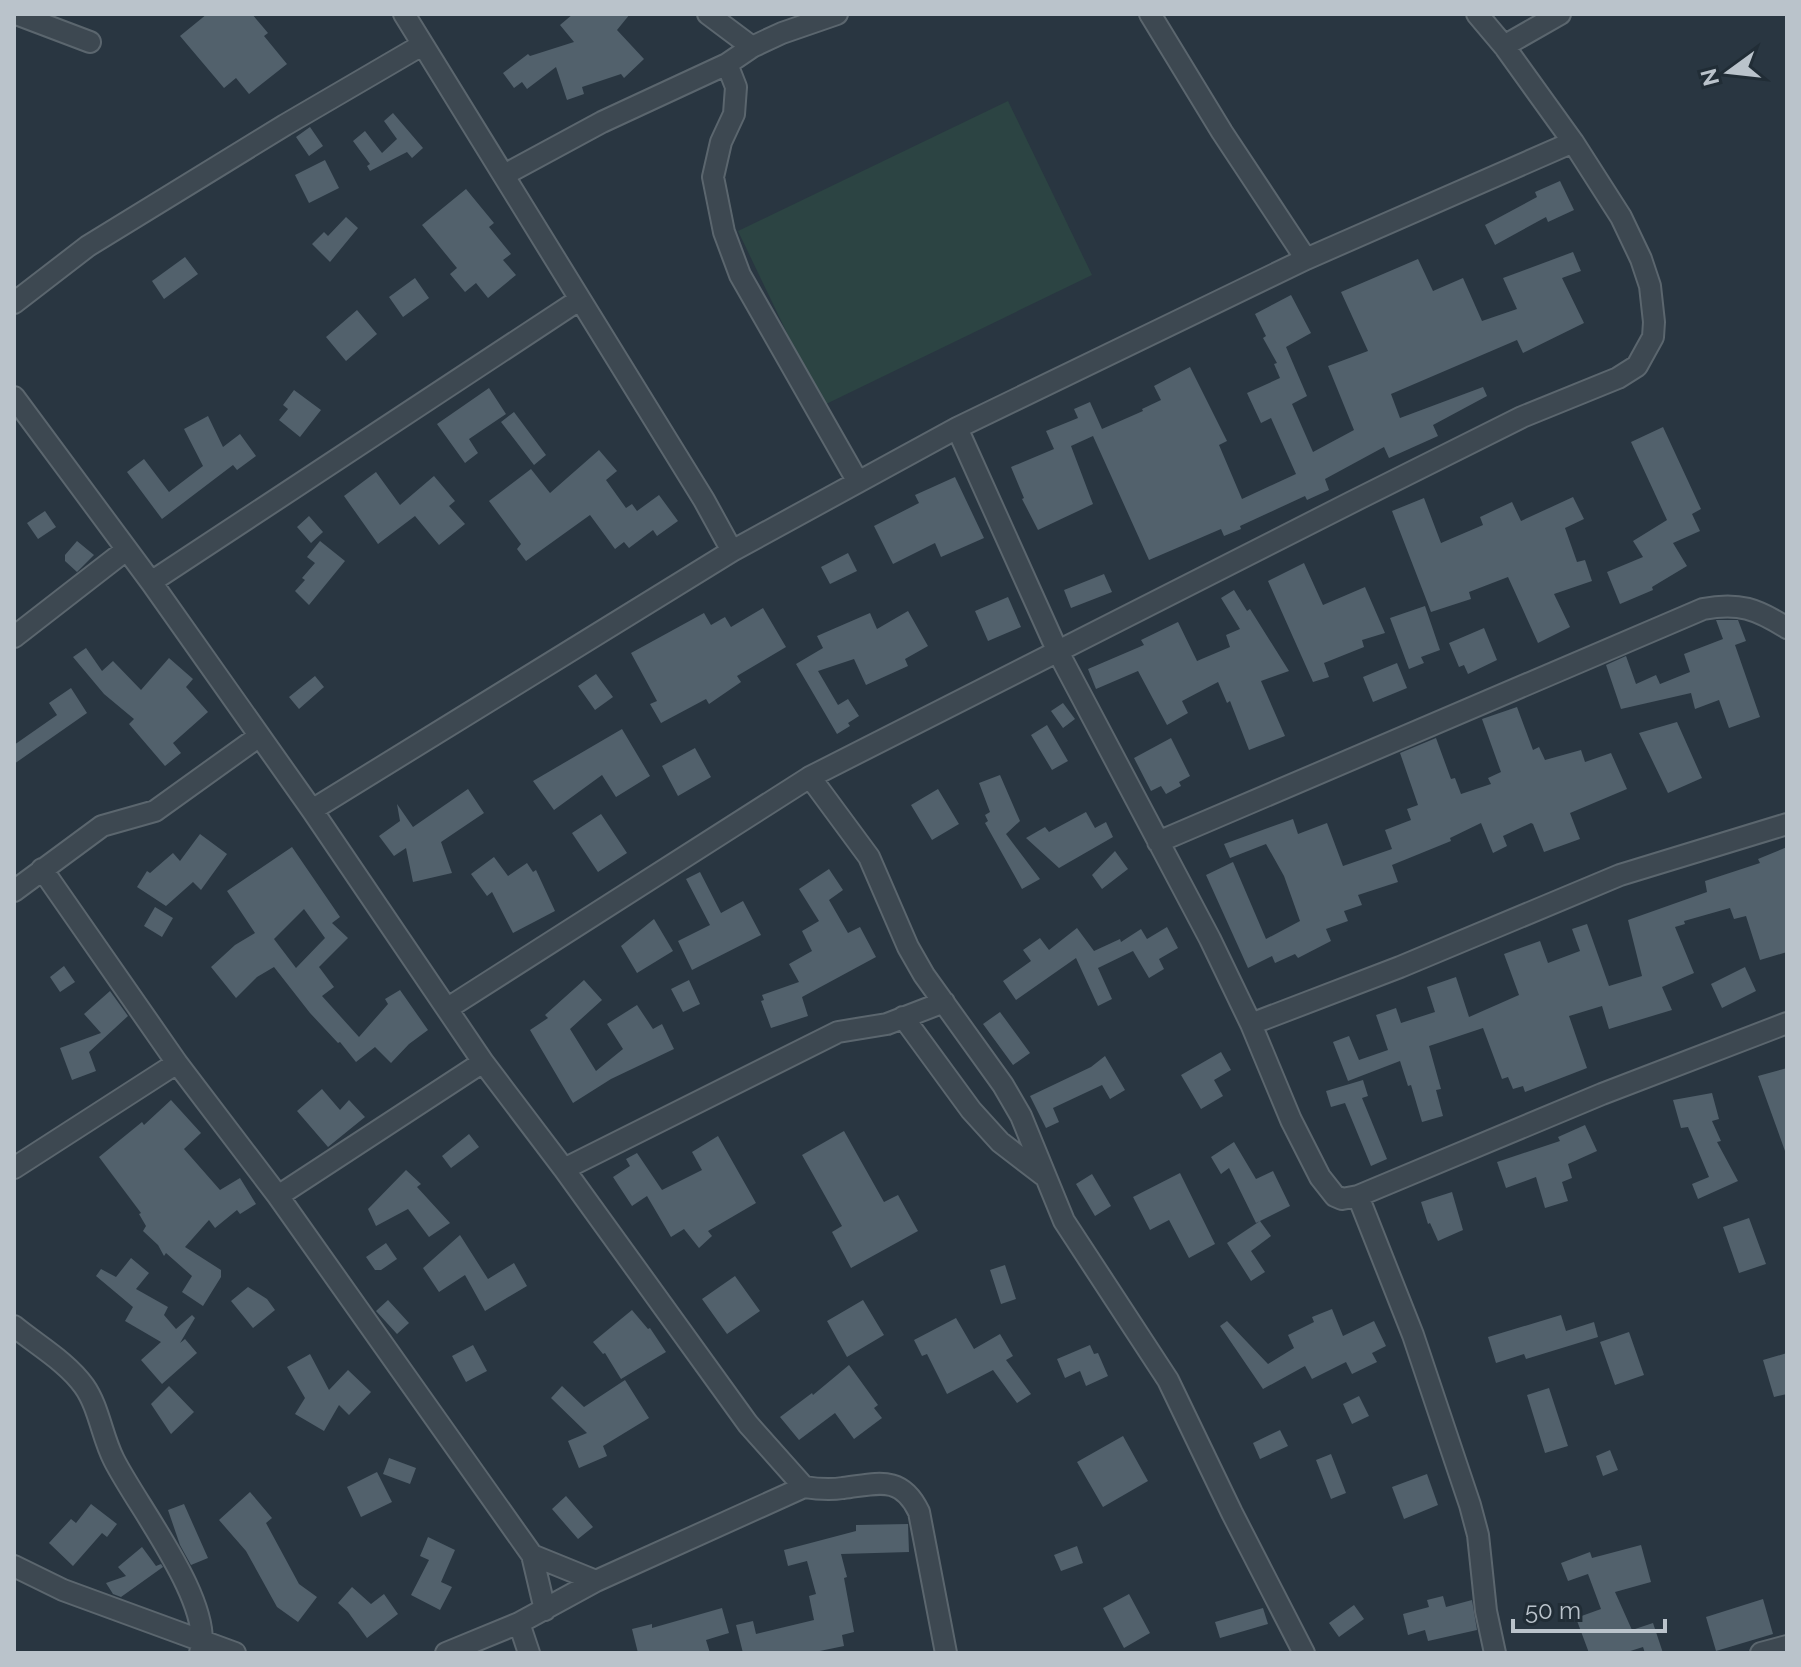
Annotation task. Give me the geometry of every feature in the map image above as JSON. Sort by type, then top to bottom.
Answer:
[{"type":"street","points":[[16,14],[90,42]]},
{"type":"street","points":[[404,14],[704,500],[732,551]]},
{"type":"street","points":[[708,14],[752,47]]},
{"type":"street","points":[[504,175],[602,122],[727,64],[752,47],[837,14]]},
{"type":"street","points":[[1150,14],[1222,132],[1306,259]]},
{"type":"street","points":[[448,1008],[810,777],[1522,417],[1618,378],[1637,366],[1653,337],[1654,307],[1650,286],[1621,217],[1573,142],[1477,14]]},
{"type":"street","points":[[1504,46],[1560,14]]},
{"type":"street","points":[[14,303],[88,246],[422,45]]},
{"type":"street","points":[[727,64],[736,87],[734,114],[721,142],[713,177],[724,232],[740,275],[858,482]]},
{"type":"street","points":[[312,810],[732,551],[957,428],[1306,259],[1573,142]]},
{"type":"street","points":[[151,582],[579,300]]},
{"type":"street","points":[[14,397],[151,582],[312,810],[483,1062],[748,1424],[804,1487]]},
{"type":"street","points":[[957,428],[1057,650],[1210,939],[1251,1024],[1291,1120],[1320,1177],[1335,1196],[1342,1199],[1358,1196],[1602,1094],[1787,1023]]},
{"type":"street","points":[[14,637],[126,550]]},
{"type":"street","points":[[1158,842],[1703,609],[1733,606],[1759,611],[1787,628]]},
{"type":"street","points":[[14,891],[102,826],[155,811],[258,737]]},
{"type":"street","points":[[810,777],[869,857],[908,947],[924,975],[1003,1085],[1021,1116],[1070,1230],[1168,1380],[1304,1653]]},
{"type":"street","points":[[1251,1024],[1400,967],[1620,875],[1787,824]]},
{"type":"street","points":[[42,869],[177,1063],[278,1196],[532,1555],[545,1610]]},
{"type":"street","points":[[564,1169],[838,1032],[887,1024],[944,1002]]},
{"type":"street","points":[[903,1017],[971,1110],[1000,1142],[1047,1177]]},
{"type":"street","points":[[278,1196],[483,1062]]},
{"type":"street","points":[[14,1168],[177,1063]]},
{"type":"street","points":[[1358,1196],[1413,1335],[1470,1505],[1478,1535],[1486,1611],[1495,1653]]},
{"type":"street","points":[[14,1326],[75,1376],[89,1394],[115,1463],[191,1594],[201,1648]]},
{"type":"street","points":[[446,1653],[519,1623],[596,1581],[804,1487],[839,1489],[878,1483],[898,1486],[907,1492],[919,1512],[946,1653]]},
{"type":"street","points":[[532,1555],[596,1581]]},
{"type":"street","points":[[14,1566],[201,1648],[235,1653]]},
{"type":"street","points":[[519,1623],[529,1653]]},
{"type":"street","points":[[1761,1653],[1787,1646]]},
{"type":"green space","points":[[1008,101],[1092,275],[822,406],[738,231]]},
{"type":"building","points":[[207,14],[252,14],[268,33],[264,36],[287,64],[249,94],[236,78],[224,88],[180,36]]},
{"type":"building","points":[[573,14],[630,14],[617,30],[644,59],[624,78],[621,74],[582,87],[584,94],[567,100],[556,67],[527,89],[522,82],[514,88],[503,73],[528,54],[530,56],[574,42],[560,25]]},
{"type":"building","points":[[393,113],[423,148],[412,158],[407,152],[370,171],[367,166],[370,164],[353,141],[365,131],[382,153],[397,139],[384,121]]},
{"type":"building","points":[[310,127],[323,146],[309,156],[296,137]]},
{"type":"building","points":[[325,160],[339,188],[309,203],[295,175]]},
{"type":"building","points":[[1560,181],[1574,210],[1548,222],[1546,217],[1495,245],[1485,225],[1537,197],[1535,192]]},
{"type":"building","points":[[466,189],[494,223],[489,227],[511,254],[503,260],[516,275],[488,298],[476,283],[465,292],[450,274],[457,268],[422,225]]},
{"type":"building","points":[[346,217],[358,228],[330,262],[312,244],[324,232],[328,236]]},
{"type":"building","points":[[1573,252],[1581,271],[1562,278],[1584,323],[1523,353],[1517,340],[1391,394],[1400,418],[1483,387],[1487,396],[1433,425],[1438,436],[1389,458],[1384,447],[1325,479],[1329,490],[1307,500],[1305,496],[1224,536],[1221,529],[1149,560],[1093,436],[1071,446],[1093,504],[1038,530],[1022,499],[1011,467],[1054,449],[1046,431],[1078,418],[1074,409],[1090,402],[1102,429],[1161,400],[1154,386],[1190,367],[1227,441],[1219,445],[1242,499],[1296,474],[1271,418],[1261,423],[1247,393],[1280,378],[1274,364],[1277,363],[1263,338],[1266,336],[1255,314],[1291,295],[1311,333],[1286,347],[1307,396],[1292,404],[1313,452],[1354,430],[1328,366],[1368,351],[1341,292],[1418,259],[1433,291],[1463,278],[1482,321],[1517,309],[1503,278]]},
{"type":"building","points":[[185,257],[198,274],[164,299],[152,281]]},
{"type":"building","points":[[415,278],[429,298],[403,317],[389,297]]},
{"type":"building","points":[[357,310],[377,334],[346,361],[326,337]]},
{"type":"building","points":[[489,388],[506,414],[469,439],[478,453],[465,463],[437,424]]},
{"type":"building","points":[[294,390],[321,410],[300,437],[279,420],[288,409],[283,405]]},
{"type":"building","points":[[514,412],[546,455],[534,465],[501,422]]},
{"type":"building","points":[[208,416],[223,447],[240,434],[256,456],[237,470],[233,465],[162,519],[127,472],[144,459],[169,492],[203,466],[184,429]]},
{"type":"building","points":[[1663,427],[1701,509],[1692,514],[1700,531],[1673,543],[1687,566],[1652,587],[1653,590],[1620,604],[1607,572],[1643,557],[1633,541],[1667,520],[1631,442]]},
{"type":"building","points":[[599,450],[617,471],[606,480],[626,508],[632,504],[637,511],[659,495],[678,521],[657,536],[653,530],[629,548],[624,542],[615,549],[590,515],[526,561],[517,549],[521,544],[489,501],[531,469],[550,493]]},
{"type":"building","points":[[376,472],[400,505],[434,476],[455,501],[449,506],[465,524],[439,545],[415,516],[378,544],[344,496]]},
{"type":"building","points":[[955,477],[984,538],[941,557],[935,543],[893,564],[874,526],[919,503],[915,495]]},
{"type":"building","points":[[1573,497],[1584,519],[1565,528],[1577,562],[1585,560],[1592,581],[1554,594],[1570,627],[1538,643],[1508,577],[1469,592],[1471,599],[1431,612],[1392,511],[1424,498],[1441,543],[1483,525],[1480,517],[1512,502],[1521,521]]},
{"type":"building","points":[[45,511],[56,527],[38,539],[27,523]]},
{"type":"building","points":[[309,516],[323,532],[311,543],[297,527]]},
{"type":"building","points":[[77,541],[94,555],[77,572],[65,561],[65,555]]},
{"type":"building","points":[[320,541],[345,561],[309,605],[295,591],[315,563],[307,557]]},
{"type":"building","points":[[848,553],[857,571],[830,584],[821,567]]},
{"type":"building","points":[[1304,563],[1323,605],[1365,587],[1385,633],[1362,640],[1364,647],[1324,663],[1329,677],[1313,682],[1268,581]]},
{"type":"building","points":[[1104,574],[1112,592],[1071,608],[1064,590]]},
{"type":"building","points":[[1234,590],[1247,611],[1250,609],[1289,671],[1261,681],[1285,736],[1249,750],[1230,701],[1227,703],[1218,682],[1182,701],[1188,713],[1167,725],[1138,671],[1096,689],[1088,669],[1144,645],[1141,640],[1178,622],[1197,661],[1230,647],[1226,635],[1240,629],[1221,598]]},
{"type":"building","points":[[1008,597],[1021,627],[988,641],[975,611]]},
{"type":"building","points":[[1425,606],[1440,650],[1421,657],[1424,663],[1409,669],[1390,618]]},
{"type":"building","points":[[763,608],[786,647],[737,676],[741,682],[709,704],[706,699],[661,723],[650,704],[657,701],[631,653],[704,613],[711,625],[725,617],[731,627]]},
{"type":"building","points":[[908,611],[928,646],[905,659],[908,666],[866,685],[854,659],[818,671],[838,705],[848,699],[859,716],[837,734],[796,664],[823,648],[817,636],[870,613],[877,629]]},
{"type":"building","points":[[1716,620],[1738,620],[1746,641],[1735,645],[1760,717],[1729,728],[1719,700],[1695,709],[1691,693],[1621,709],[1606,665],[1626,656],[1636,684],[1656,675],[1660,684],[1690,672],[1684,654],[1723,639]]},
{"type":"building","points":[[1484,628],[1497,660],[1468,674],[1464,665],[1459,667],[1449,643]]},
{"type":"building","points":[[86,648],[102,671],[113,661],[141,690],[169,658],[193,679],[186,687],[208,712],[173,743],[181,753],[165,766],[129,724],[134,719],[104,694],[73,657]]},
{"type":"building","points":[[1397,663],[1407,688],[1373,702],[1363,677]]},
{"type":"building","points":[[596,674],[613,697],[595,710],[578,686]]},
{"type":"building","points":[[315,676],[324,687],[299,709],[289,697]]},
{"type":"building","points":[[71,688],[87,713],[14,764],[14,745],[57,715],[49,703]]},
{"type":"building","points":[[1063,703],[1075,719],[1063,728],[1051,711]]},
{"type":"building","points":[[1517,707],[1533,750],[1539,747],[1545,760],[1581,750],[1585,762],[1611,753],[1627,789],[1570,813],[1580,839],[1544,852],[1531,823],[1503,836],[1507,846],[1493,853],[1481,823],[1450,838],[1451,841],[1392,865],[1398,882],[1358,895],[1362,905],[1344,911],[1348,921],[1326,929],[1331,941],[1298,958],[1295,954],[1275,963],[1272,956],[1248,968],[1206,875],[1233,862],[1266,939],[1300,921],[1284,876],[1266,844],[1230,858],[1224,844],[1293,819],[1298,834],[1327,823],[1343,866],[1392,849],[1385,830],[1411,820],[1407,809],[1418,805],[1400,753],[1436,738],[1451,779],[1455,778],[1461,794],[1491,784],[1488,778],[1501,772],[1482,719]]},
{"type":"building","points":[[1677,722],[1702,778],[1668,793],[1639,733]]},
{"type":"building","points":[[1047,725],[1068,761],[1052,770],[1031,735]]},
{"type":"building","points":[[622,729],[650,776],[616,797],[602,775],[554,810],[533,781]]},
{"type":"building","points":[[1171,738],[1190,776],[1179,782],[1181,786],[1166,794],[1161,786],[1151,791],[1134,758]]},
{"type":"building","points":[[695,748],[711,777],[678,796],[662,766]]},
{"type":"building","points":[[1000,775],[1020,821],[1006,834],[1040,879],[1022,889],[985,823],[988,821],[985,815],[990,812],[979,783]]},
{"type":"building","points":[[468,789],[484,813],[441,842],[452,873],[413,882],[406,848],[394,856],[379,836],[400,821],[397,804],[413,827]]},
{"type":"building","points":[[938,789],[959,824],[932,840],[911,805]]},
{"type":"building","points":[[1086,812],[1095,828],[1106,822],[1113,837],[1059,868],[1026,838],[1045,827],[1049,832]]},
{"type":"building","points":[[601,814],[627,853],[598,872],[572,833]]},
{"type":"building","points":[[200,834],[227,854],[201,890],[193,882],[166,906],[137,887],[147,871],[150,873],[173,853],[180,861]]},
{"type":"building","points":[[292,847],[340,917],[332,923],[348,938],[319,967],[334,987],[322,996],[359,1037],[388,1004],[385,999],[400,990],[428,1030],[391,1063],[375,1047],[356,1062],[310,1013],[274,967],[257,977],[236,998],[211,967],[235,945],[255,933],[227,891]],"holes":[[[304,909],[325,938],[296,968],[274,939]]]},
{"type":"building","points":[[1787,847],[1787,952],[1760,960],[1746,916],[1734,919],[1730,908],[1684,921],[1685,924],[1675,927],[1694,973],[1662,987],[1672,1010],[1609,1029],[1602,1006],[1569,1016],[1587,1068],[1525,1092],[1523,1086],[1513,1089],[1508,1077],[1502,1079],[1483,1028],[1429,1046],[1441,1089],[1436,1090],[1443,1116],[1422,1122],[1400,1061],[1348,1081],[1333,1042],[1349,1036],[1359,1060],[1388,1050],[1376,1015],[1396,1008],[1401,1023],[1435,1012],[1427,987],[1456,977],[1469,1017],[1519,995],[1504,954],[1540,941],[1548,963],[1580,951],[1572,929],[1587,924],[1609,986],[1642,976],[1628,920],[1707,892],[1705,881],[1760,863],[1758,859]]},
{"type":"building","points":[[1115,851],[1128,869],[1102,889],[1092,875]]},
{"type":"building","points":[[494,857],[508,876],[527,863],[533,872],[536,870],[555,911],[513,933],[492,892],[487,896],[471,874]]},
{"type":"building","points":[[829,869],[843,890],[829,900],[848,933],[860,927],[876,957],[802,997],[808,1016],[771,1028],[761,1001],[764,1000],[762,995],[799,982],[789,964],[812,951],[802,931],[819,921],[799,889]]},
{"type":"building","points":[[700,872],[721,913],[743,901],[761,935],[692,970],[678,941],[710,925],[686,879]]},
{"type":"building","points":[[155,907],[173,918],[162,937],[144,926]]},
{"type":"building","points":[[654,919],[673,951],[637,973],[621,946]]},
{"type":"building","points":[[1167,927],[1178,948],[1159,959],[1164,969],[1149,978],[1133,951],[1098,968],[1112,999],[1098,1006],[1076,958],[1016,1000],[1003,981],[1031,961],[1023,950],[1040,938],[1049,950],[1077,928],[1094,951],[1120,939],[1121,942],[1141,929],[1147,939]]},
{"type":"building","points":[[64,966],[75,982],[60,992],[50,977]]},
{"type":"building","points":[[1745,967],[1756,991],[1722,1008],[1711,984]]},
{"type":"building","points":[[584,980],[602,1000],[570,1029],[596,1071],[623,1049],[607,1024],[637,1005],[653,1029],[662,1024],[674,1049],[611,1079],[573,1103],[530,1030],[548,1018],[545,1015]]},
{"type":"building","points":[[689,980],[700,1004],[683,1012],[671,989]]},
{"type":"building","points":[[110,991],[128,1016],[89,1052],[96,1071],[72,1080],[60,1048],[101,1033],[84,1014]]},
{"type":"building","points":[[1000,1012],[1030,1053],[1013,1065],[983,1024]]},
{"type":"building","points":[[1221,1052],[1231,1070],[1214,1080],[1223,1096],[1201,1109],[1181,1075]]},
{"type":"building","points":[[1105,1056],[1125,1090],[1110,1099],[1102,1085],[1053,1108],[1059,1122],[1046,1128],[1030,1096],[1091,1067]]},
{"type":"building","points":[[1787,1068],[1787,1151],[1785,1151],[1758,1076]]},
{"type":"building","points":[[1363,1080],[1368,1096],[1362,1098],[1387,1159],[1371,1166],[1345,1103],[1331,1107],[1326,1091]]},
{"type":"building","points":[[322,1089],[340,1110],[349,1100],[365,1117],[328,1147],[297,1111]]},
{"type":"building","points":[[1712,1093],[1719,1119],[1712,1121],[1721,1141],[1717,1142],[1738,1181],[1698,1199],[1692,1184],[1709,1177],[1688,1127],[1681,1128],[1673,1100]]},
{"type":"building","points":[[171,1100],[201,1133],[184,1149],[220,1190],[240,1178],[256,1204],[240,1214],[237,1210],[215,1228],[209,1220],[185,1247],[221,1270],[221,1277],[203,1306],[182,1292],[192,1276],[166,1253],[164,1256],[158,1245],[143,1231],[146,1226],[141,1213],[99,1157],[142,1122],[144,1125]]},
{"type":"building","points":[[1585,1125],[1597,1151],[1568,1164],[1572,1178],[1562,1182],[1568,1201],[1545,1208],[1536,1177],[1506,1188],[1497,1162],[1560,1141],[1558,1137]]},
{"type":"building","points":[[844,1131],[884,1202],[898,1195],[918,1231],[851,1268],[832,1232],[842,1226],[802,1155]]},
{"type":"building","points":[[469,1134],[479,1147],[451,1168],[442,1156]]},
{"type":"building","points":[[718,1136],[756,1203],[708,1231],[712,1236],[699,1248],[684,1229],[671,1237],[647,1196],[632,1206],[613,1177],[630,1166],[626,1159],[637,1153],[662,1190],[702,1170],[692,1152]]},
{"type":"building","points":[[1234,1142],[1256,1179],[1273,1171],[1290,1206],[1256,1223],[1229,1168],[1221,1174],[1211,1157]]},
{"type":"building","points":[[406,1170],[421,1184],[417,1187],[450,1223],[429,1237],[408,1209],[376,1226],[368,1209]]},
{"type":"building","points":[[1180,1173],[1215,1244],[1189,1258],[1169,1220],[1150,1230],[1133,1197]]},
{"type":"building","points":[[1092,1174],[1111,1206],[1095,1216],[1076,1184]]},
{"type":"building","points":[[1452,1192],[1463,1230],[1438,1241],[1421,1202]]},
{"type":"building","points":[[1749,1218],[1766,1264],[1739,1273],[1723,1227]]},
{"type":"building","points":[[1260,1221],[1271,1236],[1251,1251],[1265,1272],[1251,1281],[1227,1243]]},
{"type":"building","points":[[460,1235],[488,1279],[514,1263],[527,1286],[485,1311],[465,1275],[439,1292],[423,1268]]},
{"type":"building","points":[[386,1243],[397,1259],[381,1270],[375,1270],[366,1257]]},
{"type":"building","points":[[131,1258],[149,1273],[136,1289],[168,1307],[164,1315],[176,1329],[192,1315],[195,1318],[180,1343],[185,1339],[197,1353],[162,1384],[141,1360],[161,1342],[125,1321],[133,1307],[96,1276],[101,1269],[116,1277]]},
{"type":"building","points":[[1005,1265],[1016,1299],[1001,1304],[990,1270]]},
{"type":"building","points":[[735,1276],[760,1311],[727,1334],[702,1299]]},
{"type":"building","points":[[248,1287],[267,1299],[275,1310],[253,1328],[231,1301]]},
{"type":"building","points":[[388,1300],[409,1323],[397,1334],[376,1311]]},
{"type":"building","points":[[863,1300],[884,1335],[847,1357],[827,1321]]},
{"type":"building","points":[[1332,1309],[1343,1336],[1374,1321],[1386,1346],[1372,1353],[1377,1362],[1352,1374],[1346,1362],[1312,1379],[1305,1366],[1263,1389],[1220,1326],[1227,1321],[1268,1364],[1294,1348],[1288,1335],[1314,1322],[1312,1317]]},
{"type":"building","points":[[632,1310],[650,1328],[666,1352],[621,1379],[605,1353],[593,1342]]},
{"type":"building","points":[[1561,1315],[1566,1331],[1594,1322],[1598,1337],[1526,1359],[1524,1354],[1496,1363],[1488,1337]]},
{"type":"building","points":[[956,1318],[974,1349],[1000,1334],[1013,1356],[1006,1360],[1031,1394],[1017,1403],[993,1370],[947,1394],[927,1354],[922,1356],[914,1340]]},
{"type":"building","points":[[1629,1332],[1644,1375],[1615,1385],[1600,1342]]},
{"type":"building","points":[[473,1345],[487,1371],[466,1382],[452,1356]]},
{"type":"building","points":[[1090,1345],[1094,1354],[1098,1353],[1108,1376],[1086,1386],[1080,1371],[1065,1378],[1057,1359]]},
{"type":"building","points":[[1787,1353],[1787,1394],[1774,1397],[1763,1360]]},
{"type":"building","points":[[310,1354],[329,1390],[348,1370],[371,1392],[349,1415],[339,1405],[324,1431],[295,1414],[305,1398],[287,1367]]},
{"type":"building","points":[[849,1365],[878,1405],[874,1408],[882,1418],[854,1439],[835,1413],[799,1440],[780,1417]]},
{"type":"building","points":[[625,1380],[649,1418],[603,1446],[607,1456],[579,1468],[568,1441],[587,1433],[551,1398],[562,1386],[584,1407]]},
{"type":"building","points":[[169,1386],[194,1412],[171,1434],[151,1404]]},
{"type":"building","points":[[1549,1388],[1568,1446],[1545,1453],[1527,1395]]},
{"type":"building","points":[[1359,1396],[1369,1416],[1352,1424],[1343,1404]]},
{"type":"building","points":[[1280,1430],[1288,1446],[1260,1459],[1253,1443]]},
{"type":"building","points":[[1123,1436],[1148,1481],[1103,1507],[1077,1462]]},
{"type":"building","points":[[1610,1450],[1618,1470],[1603,1476],[1596,1456]]},
{"type":"building","points":[[1331,1454],[1346,1493],[1331,1499],[1316,1460]]},
{"type":"building","points":[[389,1458],[416,1468],[410,1484],[383,1474]]},
{"type":"building","points":[[377,1472],[392,1502],[361,1517],[347,1487]]},
{"type":"building","points":[[1427,1474],[1438,1505],[1404,1519],[1392,1487]]},
{"type":"building","points":[[250,1492],[272,1518],[266,1523],[299,1584],[317,1597],[298,1622],[277,1607],[246,1551],[219,1520]]},
{"type":"building","points":[[566,1496],[593,1527],[578,1539],[552,1509]]},
{"type":"building","points":[[91,1504],[117,1524],[107,1537],[102,1533],[73,1566],[49,1543],[71,1519],[76,1523]]},
{"type":"building","points":[[184,1504],[208,1558],[191,1565],[180,1545],[168,1510]]},
{"type":"building","points":[[908,1524],[909,1552],[841,1554],[854,1632],[842,1635],[844,1646],[810,1653],[743,1653],[736,1625],[753,1621],[756,1634],[814,1620],[809,1596],[816,1594],[807,1561],[788,1566],[784,1550],[856,1531],[856,1525]]},
{"type":"building","points":[[428,1537],[455,1550],[441,1582],[452,1587],[440,1610],[411,1595],[429,1560],[420,1556]]},
{"type":"building","points":[[1641,1545],[1651,1582],[1615,1592],[1632,1630],[1653,1623],[1663,1653],[1645,1653],[1643,1647],[1624,1653],[1589,1653],[1576,1618],[1601,1609],[1588,1574],[1568,1581],[1561,1563],[1590,1552],[1592,1558]]},
{"type":"building","points":[[1077,1546],[1083,1563],[1061,1571],[1054,1555]]},
{"type":"building","points":[[142,1547],[156,1566],[161,1564],[163,1567],[121,1597],[113,1594],[106,1583],[126,1576],[118,1567]]},
{"type":"building","points":[[352,1587],[371,1604],[384,1594],[398,1614],[367,1638],[338,1603]]},
{"type":"building","points":[[1129,1594],[1150,1633],[1124,1648],[1103,1608]]},
{"type":"building","points":[[1443,1596],[1446,1607],[1472,1600],[1477,1630],[1428,1641],[1425,1630],[1408,1635],[1403,1614],[1429,1607],[1427,1600]]},
{"type":"building","points":[[1763,1599],[1773,1634],[1716,1651],[1706,1617]]},
{"type":"building","points":[[1354,1605],[1364,1619],[1339,1637],[1329,1623]]},
{"type":"building","points":[[722,1608],[729,1633],[706,1640],[710,1653],[638,1653],[632,1629],[652,1624],[652,1628]]},
{"type":"building","points":[[1263,1608],[1268,1624],[1220,1638],[1215,1622]]}]
